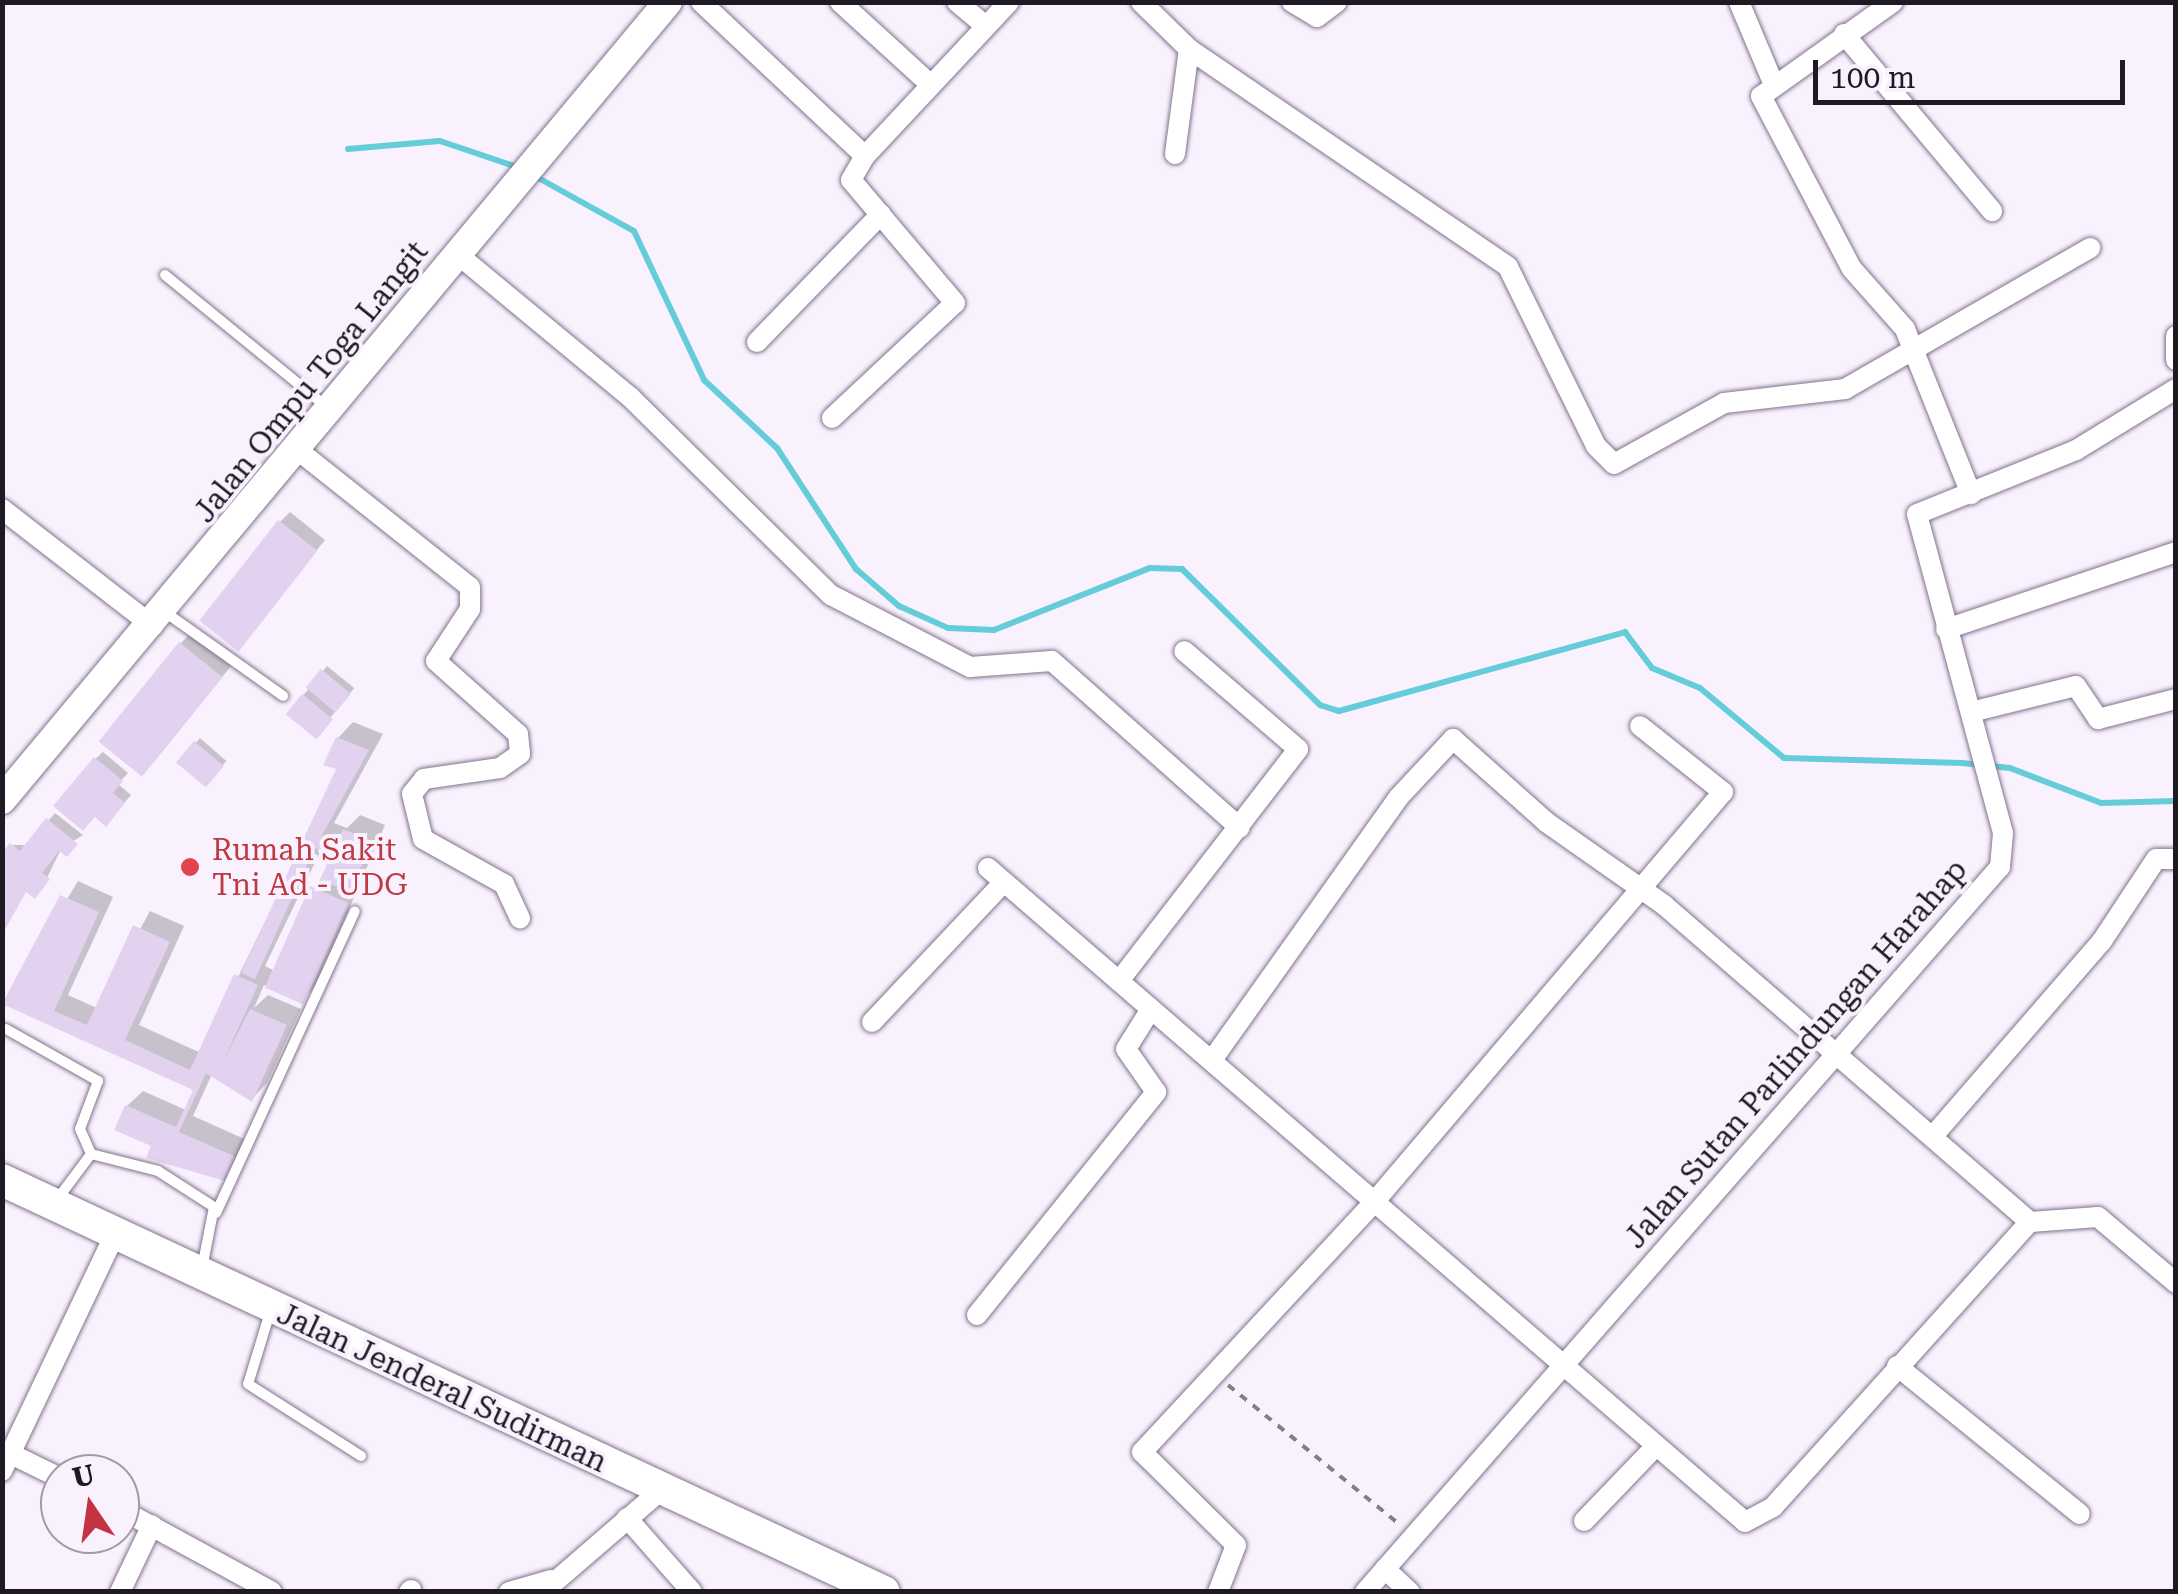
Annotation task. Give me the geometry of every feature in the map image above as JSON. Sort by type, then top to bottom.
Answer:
[{"type":"highway","name":"Jalan Jenderal Sudirman","points":[[2,1180],[884,1592]]},
{"type":"main road","name":"Jalan Ompu Toga Langit","points":[[2,800],[159,619],[456,254],[668,2]]},
{"type":"street","points":[[702,2],[865,156]]},
{"type":"street","points":[[840,2],[930,85]]},
{"type":"street","points":[[957,2],[986,26]]},
{"type":"street","points":[[832,418],[954,308],[851,180],[865,156],[1008,2]]},
{"type":"street","points":[[1141,2],[1189,49],[1508,267],[1596,446],[1614,464],[1724,403],[1834,392],[2090,248]]},
{"type":"street","points":[[1292,2],[1317,17],[1337,2]]},
{"type":"street","points":[[1739,2],[1772,80]]},
{"type":"street","points":[[1888,4],[1772,80],[1762,101],[1852,269],[1901,321],[1908,352],[1971,494]]},
{"type":"street","points":[[1844,34],[1992,211]]},
{"type":"street","points":[[1176,154],[1189,49]]},
{"type":"street","points":[[757,342],[881,214]]},
{"type":"street","points":[[456,254],[630,397],[831,595],[970,667],[1052,660],[1240,828]]},
{"type":"street","points":[[2176,336],[2176,360]]},
{"type":"street","name":"Jalan Sutan Parlindungan Harahap","points":[[1365,1592],[2000,868],[2003,833],[1917,514],[2076,450],[2176,389]]},
{"type":"street","points":[[299,451],[470,587],[470,609],[436,661],[518,734],[520,754],[500,768],[424,779],[412,794],[423,839],[504,884],[520,919]]},
{"type":"street","points":[[2,509],[159,619]]},
{"type":"street","points":[[1946,629],[2176,552]]},
{"type":"street","points":[[1118,981],[1240,828],[1297,746],[1184,652]]},
{"type":"street","points":[[1971,712],[2076,686],[2098,719],[2176,698]]},
{"type":"street","points":[[1218,1592],[1236,1545],[1142,1454],[1212,1373],[1375,1201],[1723,792],[1640,726]]},
{"type":"street","points":[[1212,1060],[1444,740],[1640,886],[1840,1053],[2030,1222]]},
{"type":"street","points":[[1933,1136],[2102,941],[2156,859],[2176,859]]},
{"type":"street","points":[[872,1022],[996,875],[1739,1520],[1755,1522],[2030,1222],[2098,1217],[2176,1283]]},
{"type":"street","points":[[977,1316],[1156,1092],[1126,1046],[1151,1009]]},
{"type":"street","points":[[40,1472],[7,1462],[115,1234]]},
{"type":"street","points":[[1897,1366],[2080,1514]]},
{"type":"street","points":[[1584,1521],[1654,1449]]},
{"type":"street","points":[[509,1592],[547,1586],[661,1490]]},
{"type":"street","points":[[627,1518],[692,1592]]},
{"type":"street","points":[[140,1519],[272,1592]]},
{"type":"street","points":[[120,1592],[152,1525]]},
{"type":"street","points":[[1385,1569],[1410,1592]]},
{"type":"lane","points":[[165,275],[330,410]]},
{"type":"lane","points":[[159,619],[283,696]]},
{"type":"lane","points":[[200,1274],[216,1213],[355,911]]},
{"type":"lane","points":[[6,1029],[98,1081],[80,1129],[91,1154]]},
{"type":"lane","points":[[91,1154],[158,1171],[205,1196],[216,1213]]},
{"type":"lane","points":[[54,1204],[91,1154]]},
{"type":"lane","points":[[272,1308],[248,1384],[361,1456]]},
{"type":"path","points":[[1212,1373],[1414,1535]]},
{"type":"building","points":[[278,520],[317,551],[239,652],[199,621]]},
{"type":"building","points":[[179,642],[223,677],[142,777],[98,741]]},
{"type":"building","points":[[321,669],[351,694],[335,712],[306,687]]},
{"type":"building","points":[[302,694],[333,719],[317,739],[286,714]]},
{"type":"building","points":[[336,737],[369,750],[320,839],[336,845],[343,829],[372,841],[350,892],[320,880],[331,855],[315,848],[255,979],[241,973],[336,769],[323,765]]},
{"type":"building","points":[[194,741],[224,766],[206,788],[176,762]]},
{"type":"building","points":[[94,757],[123,781],[113,793],[125,803],[106,827],[95,817],[83,831],[53,806]]},
{"type":"building","points":[[46,818],[78,844],[67,857],[59,851],[42,873],[50,879],[35,899],[26,892],[2,935],[2,853],[10,843],[20,851]]},
{"type":"building","points":[[310,886],[348,903],[303,1004],[265,987]]},
{"type":"building","points":[[60,895],[99,912],[54,1011],[87,1025],[133,925],[170,942],[125,1040],[190,1070],[234,974],[258,985],[222,1064],[250,1009],[287,1025],[252,1102],[206,1073],[179,1132],[236,1157],[225,1181],[146,1158],[151,1146],[114,1130],[125,1105],[176,1127],[193,1090],[2,1004]]},
{"type":"waterway","points":[[348,149],[440,141],[517,167]]},
{"type":"waterway","points":[[533,175],[634,231],[704,380],[777,448],[856,569],[899,606],[948,628],[994,630],[1150,568],[1182,569],[1320,705],[1339,711],[1625,632],[1652,668],[1700,688],[1784,758],[2010,768],[2101,803],[2176,801]]},
{"type":"place","name":"Rumah Sakit Tni Ad - UDG","points":[[190,867]]}]
